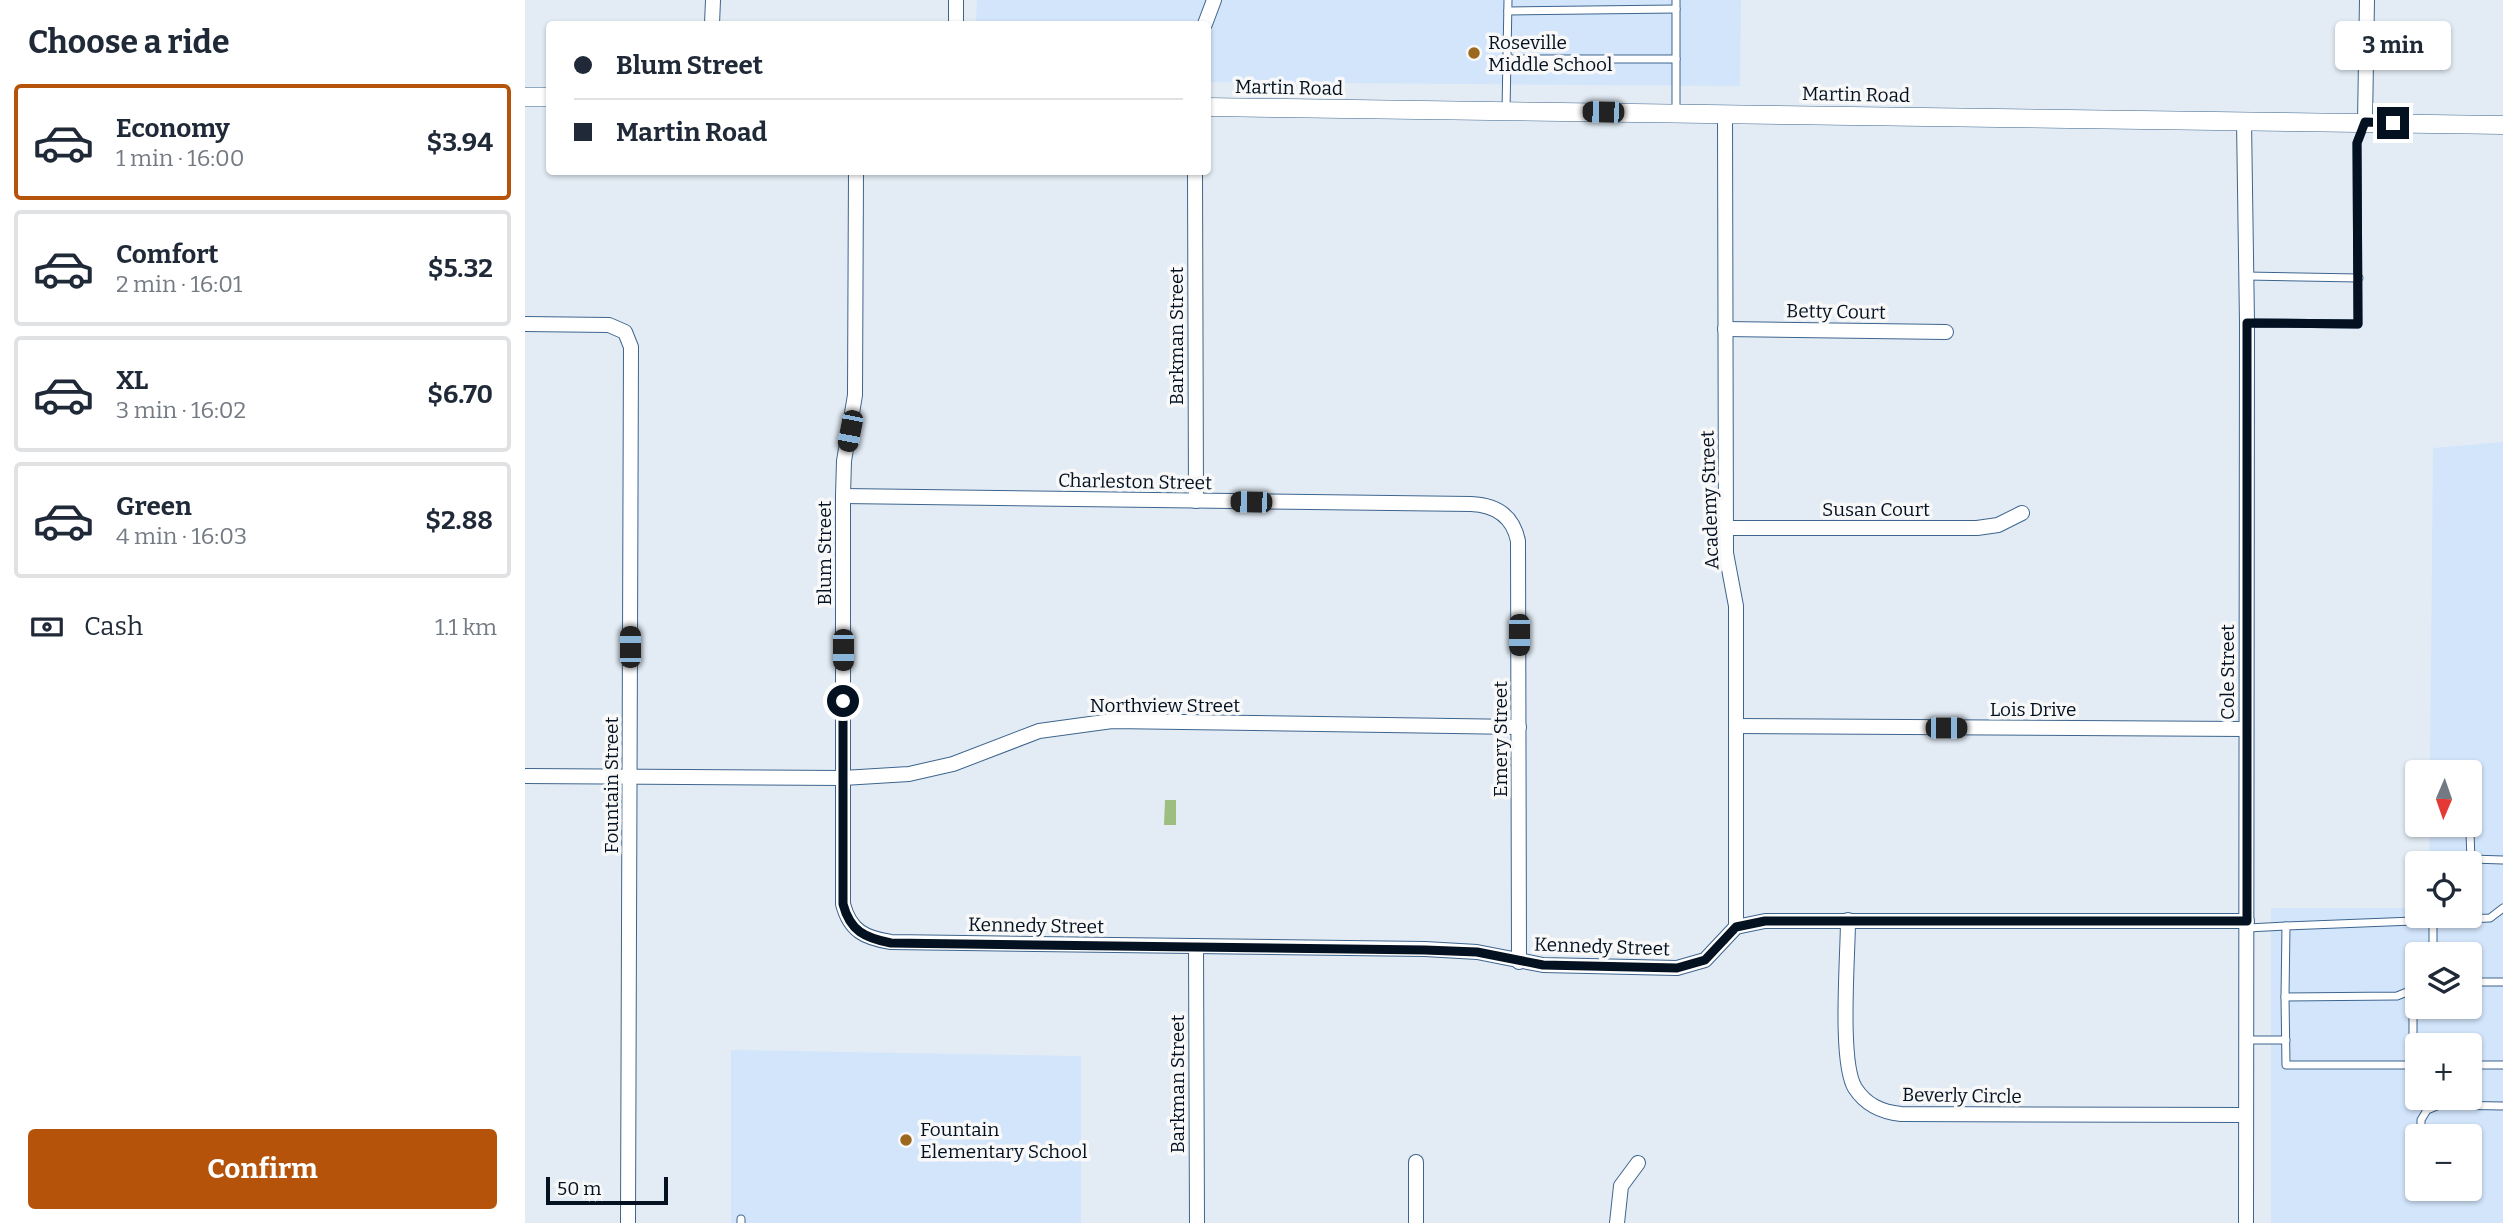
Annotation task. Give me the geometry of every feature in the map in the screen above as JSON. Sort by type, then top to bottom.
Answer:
[{"type":"street","points":[[712,21],[713,0]]},
{"type":"street","points":[[956,0],[956,21]]},
{"type":"street","points":[[1206,21],[1214,0]]},
{"type":"street","points":[[2365,122],[2367,0]]},
{"type":"street","points":[[525,97],[546,97]]},
{"type":"street","name":"Martin Road","points":[[1211,107],[2503,125]]},
{"type":"street","name":"Academy Street","points":[[1725,113],[1726,553],[1736,606],[1736,927]]},
{"type":"street","name":"Cole Street","points":[[2244,121],[2247,323],[2246,1223]]},
{"type":"street","name":"Blum Street","points":[[856,175],[855,395],[844,461],[843,496],[843,904],[847,920],[857,932]]},
{"type":"street","name":"Barkman Street","points":[[1195,175],[1196,501]]},
{"type":"street","name":"Fountain Street","points":[[525,324],[609,325],[625,332],[631,347],[628,1223]]},
{"type":"street","name":"Betty Court","points":[[1725,329],[1946,332]]},
{"type":"street","name":"Charleston Street","points":[[843,496],[1485,505],[1508,518]]},
{"type":"street","name":"Susan Court","points":[[1727,528],[1977,528],[1998,525],[2022,513]]},
{"type":"street","name":"Emery Street","points":[[1508,518],[1518,541],[1519,962]]},
{"type":"street","name":"Northview Street","points":[[525,776],[843,778],[932,771],[1039,731],[1112,722],[1519,727]]},
{"type":"street","name":"Lois Drive","points":[[1736,726],[2246,729]]},
{"type":"street","points":[[1736,927],[1765,921],[1848,920],[2248,925]]},
{"type":"street","name":"Beverly Circle","points":[[1848,920],[1849,1073],[1864,1099],[1876,1108],[1901,1114],[2246,1115]]},
{"type":"street","name":"Kennedy Street","points":[[857,932],[891,943],[1425,950],[1477,952],[1519,962],[1573,966],[1687,967],[1705,960],[1736,927]]},
{"type":"street","name":"Barkman Street","points":[[1196,946],[1197,1223]]},
{"type":"street","points":[[1416,1162],[1416,1223]]},
{"type":"street","points":[[1618,1223],[1621,1186],[1638,1163]]},
{"type":"lane","points":[[1506,111],[1508,0]]},
{"type":"lane","points":[[1676,0],[1676,112]]},
{"type":"lane","points":[[1508,11],[1676,9]]},
{"type":"lane","points":[[1507,59],[1676,59]]},
{"type":"lane","points":[[2247,323],[2358,324],[2357,143],[2365,122]]},
{"type":"lane","points":[[2246,276],[2359,278]]},
{"type":"lane","points":[[2470,837],[2471,859],[2503,860]]},
{"type":"lane","points":[[2482,918],[2490,918],[2503,908]]},
{"type":"lane","points":[[2248,925],[2405,921]]},
{"type":"lane","points":[[2286,926],[2286,1065],[2405,1065]]},
{"type":"lane","points":[[2482,982],[2503,982]]},
{"type":"lane","points":[[2285,997],[2397,996],[2405,992]]},
{"type":"lane","points":[[2247,1040],[2286,1040]]},
{"type":"lane","points":[[2482,1065],[2503,1065]]},
{"type":"lane","points":[[2421,1124],[2427,1110],[2439,1105],[2503,1106]]},
{"type":"shaded area","name":"Roseville Middle School","points":[[977,0],[1741,0],[1740,86],[1211,82],[1211,21],[976,21]]},
{"type":"shaded area","points":[[2503,442],[2503,1223],[2271,1223],[2271,908],[2405,908],[2405,928],[2482,928],[2482,851],[2429,851],[2430,837],[2482,837],[2482,760],[2430,760],[2433,448]]},
{"type":"shaded area","points":[[1165,800],[1176,800],[1176,825],[1164,825]]},
{"type":"shaded area","name":"Fountain Elementary School","points":[[731,1050],[1081,1056],[1081,1223],[731,1223]]},
{"type":"place","name":"Roseville Middle School","points":[[1474,53]]},
{"type":"place","name":"Fountain Elementary School","points":[[906,1140]]},
{"type":"route","points":[[843,701],[843,904],[847,920],[857,932],[891,943],[1425,950],[1477,952],[1543,965],[1677,968],[1696,965],[1705,960],[1729,938],[1736,927],[1765,921],[2247,921],[2247,323],[2358,324],[2357,143],[2365,122],[2393,123]]}]
